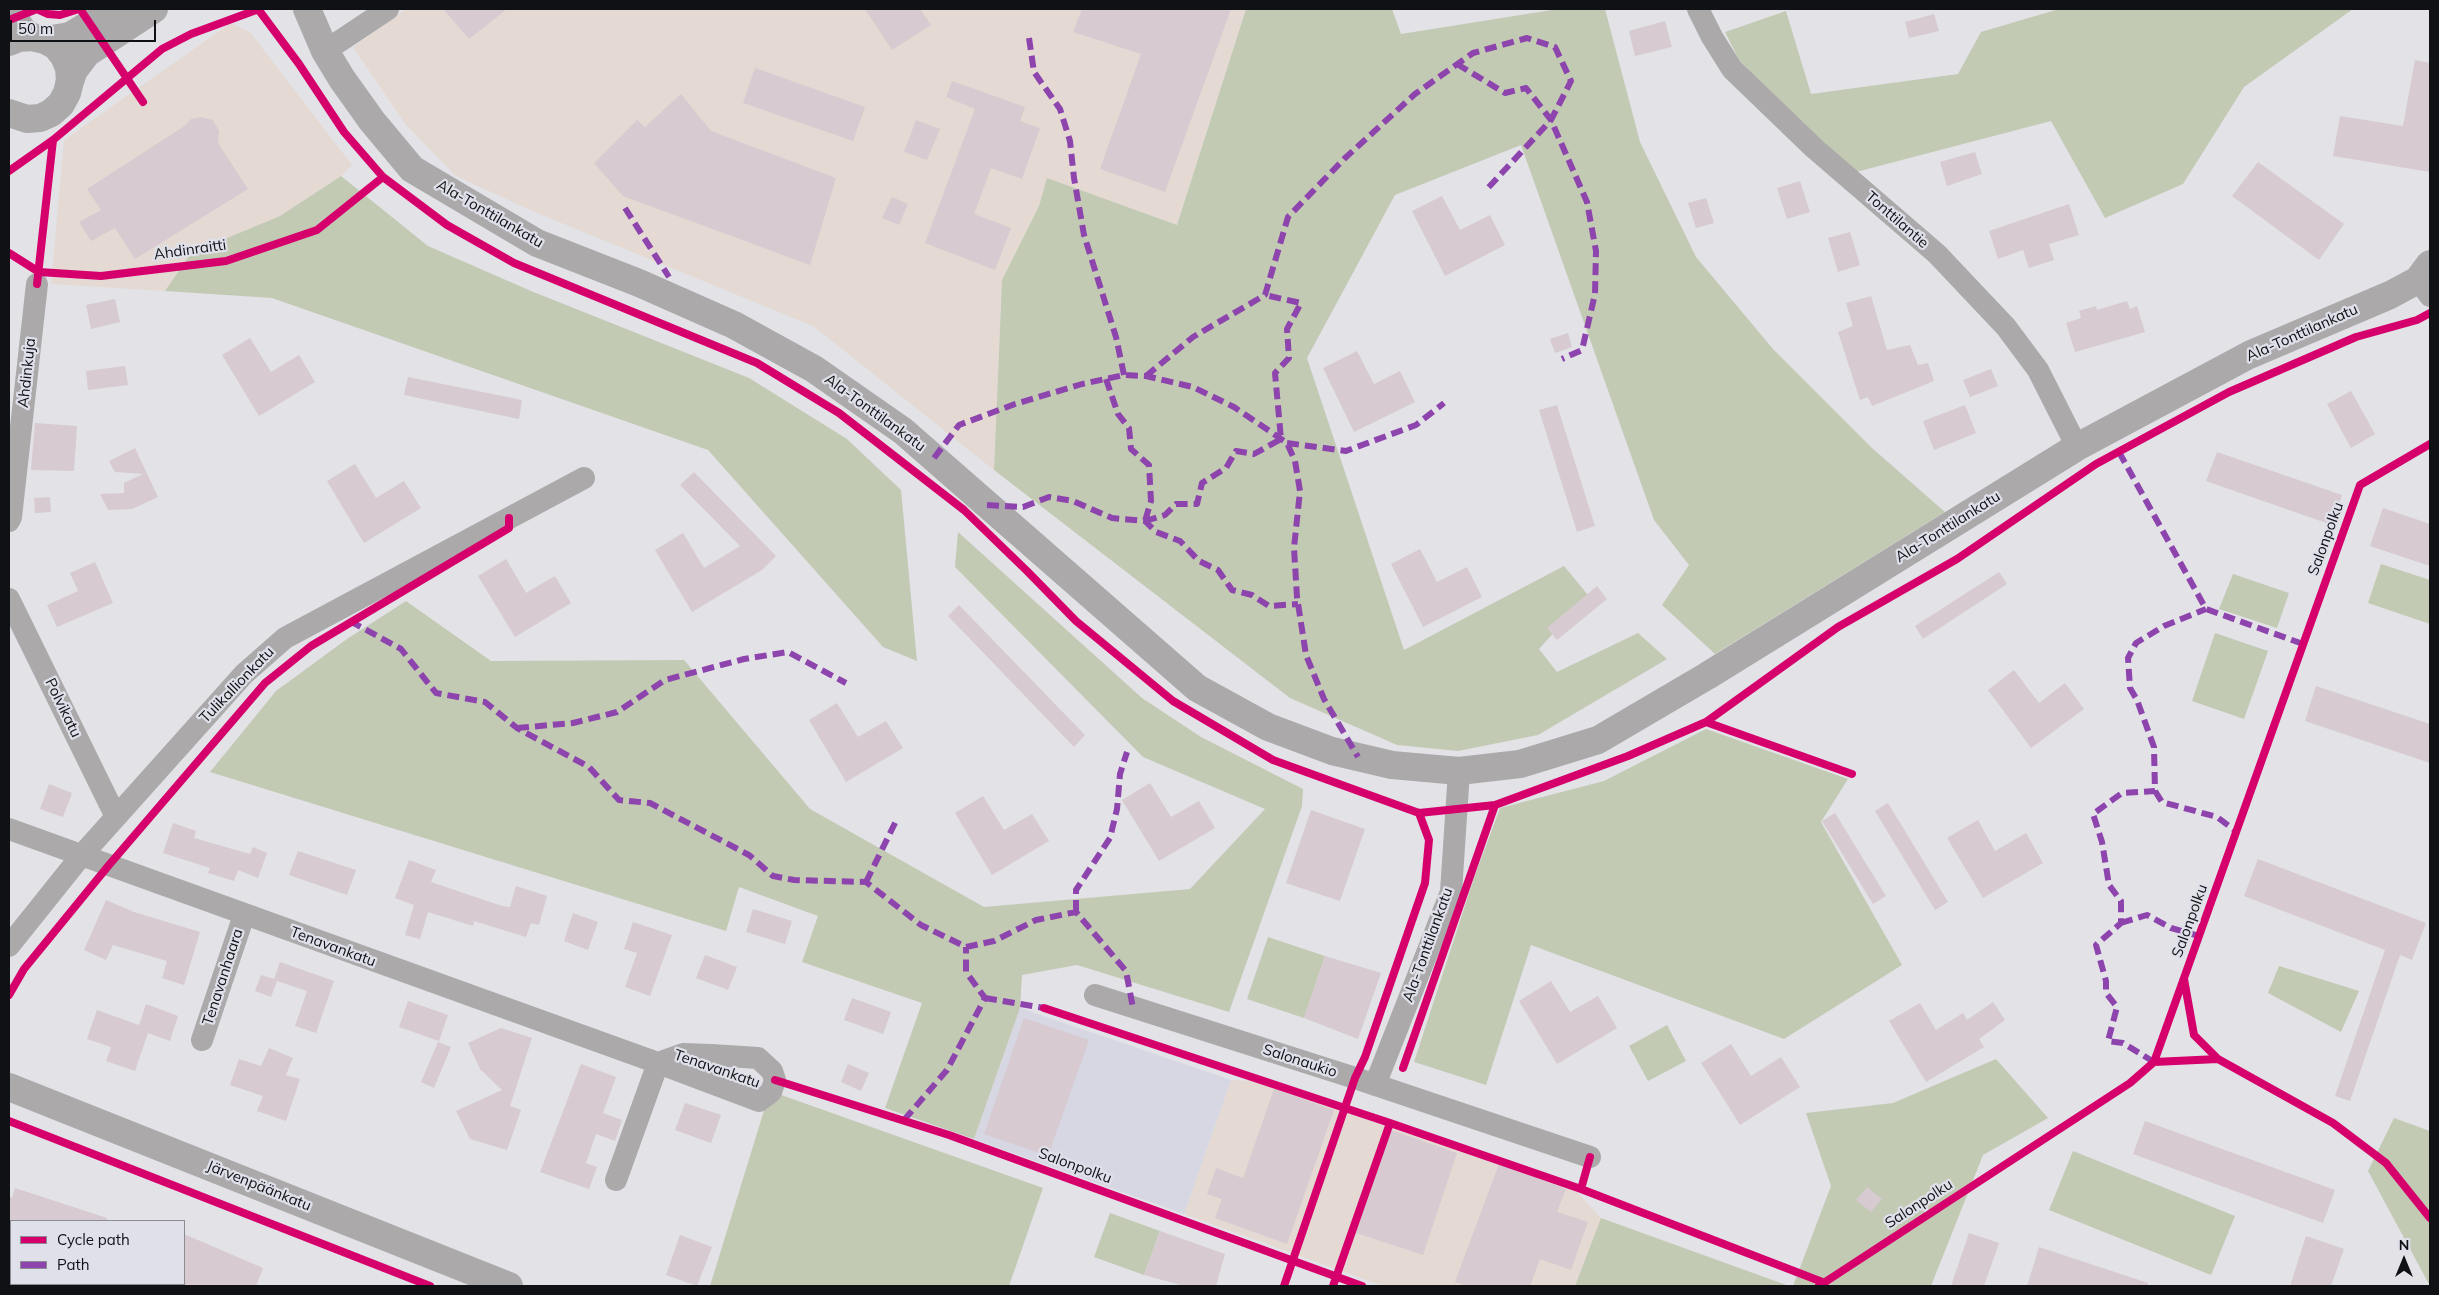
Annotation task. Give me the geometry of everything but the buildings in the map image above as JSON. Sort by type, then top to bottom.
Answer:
[{"type":"street","points":[[13,9],[18,24],[28,40],[56,46],[64,56],[69,68],[70,84]]},
{"type":"street","points":[[28,40],[70,36],[115,9]]},
{"type":"street","points":[[12,116],[27,119],[40,118],[52,112],[61,104],[74,70],[87,53],[154,9]]},
{"type":"street","name":"Ala-Tonttilankatu","points":[[287,9],[325,51],[372,121],[412,170],[536,243],[734,325],[814,368],[903,431],[1197,688],[1268,727],[1332,751],[1392,765],[1459,771],[1520,764],[1598,740],[1707,676],[2077,447],[2249,355],[2426,280]]},
{"type":"street","name":"Ala-Tonttilankatu","points":[[307,9],[325,51]]},
{"type":"street","points":[[325,51],[388,9]]},
{"type":"street","name":"Tonttilantie","points":[[1698,9],[1712,37],[1732,69],[1814,148],[1937,254],[2006,327],[2038,370],[2077,447]]},
{"type":"street","name":"Ahdinkuja","points":[[9,520],[11,516],[37,284]]},
{"type":"street","name":"Tulikallionkatu","points":[[9,946],[81,856],[244,674],[285,638],[584,478]]},
{"type":"street","name":"Polvikatu","points":[[9,599],[116,817]]},
{"type":"street","name":"Ala-Tonttilankatu","points":[[1375,1085],[1451,892],[1459,771]]},
{"type":"street","name":"Tenavankatu","points":[[9,830],[658,1063],[616,1180]]},
{"type":"street","name":"Tenavanhaara","points":[[202,1040],[244,915]]},
{"type":"street","name":"Salonaukio","points":[[1095,995],[1375,1085],[1590,1157]]},
{"type":"street","name":"Järvenpäänkatu","points":[[9,1087],[509,1286]]},
{"type":"shaded area","points":[[406,9],[1246,9],[1177,225],[1047,179],[1039,206],[1002,280],[994,470],[813,326],[537,213],[456,176],[406,125],[353,47]]},
{"type":"shaded area","points":[[231,23],[250,32],[352,165],[341,176],[280,216],[191,253],[165,291],[51,284],[64,140]]},
{"type":"shaded area","points":[[1020,1008],[1231,1080],[1184,1214],[974,1139]]},
{"type":"shaded area","points":[[1231,1080],[1253,1081],[1574,1189],[1601,1218],[1575,1286],[1383,1286],[1184,1214]]},
{"type":"green space","points":[[1246,9],[1392,9],[1401,34],[1558,9],[1605,9],[1640,142],[1696,257],[1773,349],[1872,448],[1945,512],[1715,654],[1662,605],[1689,565],[1654,520],[1521,145],[1395,195],[1307,358],[1404,650],[1564,566],[1588,595],[1539,649],[1557,672],[1638,633],[1667,659],[1538,735],[1458,751],[1397,745],[1290,698],[994,470],[1002,280],[1039,206],[1047,178],[1177,225]]},
{"type":"green space","points":[[2059,9],[2353,9],[2244,87],[2183,184],[2105,218],[2051,121],[1856,172],[1786,110],[1739,60],[1725,32],[1786,11],[1811,94],[1958,74],[1981,32]]},
{"type":"green space","points":[[341,176],[428,246],[531,291],[749,378],[847,439],[901,490],[917,661],[883,647],[708,450],[272,298],[165,291],[191,253],[280,216]]},
{"type":"green space","points":[[958,532],[1142,698],[1201,737],[1303,789],[1302,806],[1229,1012],[1077,965],[1022,975],[1020,1008],[974,1139],[885,1108],[922,1003],[802,962],[818,916],[739,887],[726,931],[210,772],[276,691],[347,639],[406,601],[491,661],[684,660],[810,809],[984,907],[1190,889],[1265,809],[1143,757],[955,567]]},
{"type":"green space","points":[[2381,564],[2430,580],[2430,624],[2368,603]]},
{"type":"green space","points":[[2233,574],[2289,593],[2277,628],[2219,609]]},
{"type":"green space","points":[[2215,633],[2268,651],[2244,719],[2192,701]]},
{"type":"green space","points":[[1706,729],[1848,779],[1821,822],[1902,965],[1784,1039],[1531,945],[1486,1085],[1414,1062],[1474,878],[1500,808],[1604,781]]},
{"type":"green space","points":[[1268,937],[1325,956],[1304,1018],[1247,999]]},
{"type":"green space","points":[[2279,966],[2359,991],[2341,1032],[2268,993]]},
{"type":"green space","points":[[1667,1025],[1686,1061],[1648,1081],[1629,1046]]},
{"type":"green space","points":[[1996,1059],[2048,1118],[1983,1155],[1931,1286],[1793,1286],[1831,1186],[1806,1113],[1893,1103]]},
{"type":"green space","points":[[770,1091],[1043,1188],[1009,1286],[710,1286]]},
{"type":"green space","points":[[2394,1118],[2430,1131],[2430,1286],[2368,1171]]},
{"type":"green space","points":[[2073,1151],[2235,1216],[2211,1275],[2049,1210]]},
{"type":"green space","points":[[1110,1213],[1160,1231],[1144,1275],[1094,1257]]},
{"type":"green space","points":[[1601,1218],[1789,1286],[1575,1286]]},
{"type":"marked path","points":[[1029,38],[1034,72],[1060,109],[1070,141],[1084,235],[1116,337],[1124,375]]},
{"type":"marked path","points":[[1146,376],[1193,337],[1265,295],[1288,217],[1344,159],[1415,94],[1473,53],[1527,38],[1555,47],[1571,81],[1551,120],[1587,202],[1596,251],[1595,294],[1582,350],[1562,359]]},
{"type":"marked path","points":[[1457,64],[1505,93],[1526,88],[1551,120],[1488,188]]},
{"type":"marked path","points":[[625,208],[669,277]]},
{"type":"marked path","points":[[1145,521],[1165,515],[1176,504],[1197,504],[1202,483],[1226,468],[1236,451],[1254,454],[1281,439],[1275,373],[1289,358],[1287,329],[1301,303],[1265,295]]},
{"type":"marked path","points":[[934,458],[959,425],[1015,404],[1082,384],[1124,375],[1146,376],[1193,387],[1234,407],[1287,443],[1295,461],[1300,491],[1294,548],[1297,597],[1306,655],[1324,699],[1358,757]]},
{"type":"marked path","points":[[1106,379],[1118,414],[1129,428],[1131,449],[1149,465],[1151,501],[1145,521]]},
{"type":"marked path","points":[[1287,443],[1346,451],[1416,425],[1444,403]]},
{"type":"marked path","points":[[2119,452],[2206,609],[2303,644]]},
{"type":"marked path","points":[[987,505],[1023,507],[1049,497],[1073,501],[1112,518],[1145,521],[1156,532],[1180,541],[1199,561],[1218,570],[1232,590],[1252,595],[1269,606],[1298,604]]},
{"type":"marked path","points":[[2154,1062],[2123,1043],[2108,1041],[2117,1007],[2106,993],[2106,981],[2096,945],[2121,923],[2121,901],[2109,885],[2102,842],[2093,814],[2122,793],[2155,791],[2154,747],[2137,700],[2130,688],[2128,658],[2136,643],[2164,626],[2206,609]]},
{"type":"marked path","points":[[350,621],[401,649],[436,693],[485,702],[517,728],[589,767],[619,800],[650,803],[749,855],[773,876],[794,880],[866,882],[921,925],[966,947],[994,941],[1036,920],[1076,912],[1126,971],[1133,1008]]},
{"type":"marked path","points":[[517,728],[573,723],[617,712],[665,680],[744,659],[788,652],[846,683]]},
{"type":"marked path","points":[[1076,912],[1076,890],[1110,838],[1117,809],[1120,774],[1127,752]]},
{"type":"marked path","points":[[2155,791],[2162,802],[2217,817],[2237,832]]},
{"type":"marked path","points":[[866,882],[897,819]]},
{"type":"marked path","points":[[2121,923],[2147,915],[2171,928],[2199,936]]},
{"type":"marked path","points":[[904,1120],[947,1070],[985,998],[966,972],[966,947]]},
{"type":"marked path","points":[[985,998],[1044,1008]]},
{"type":"cycle path","points":[[9,20],[37,9],[48,14],[60,15],[79,9]]},
{"type":"cycle path","points":[[80,9],[143,102]]},
{"type":"cycle path","points":[[258,9],[299,64],[344,132],[383,177],[447,225],[514,263],[757,363],[839,413],[964,510],[1076,621],[1173,701],[1273,760],[1419,813],[1495,805],[1628,756],[1706,722],[1838,627],[1957,559],[2096,464],[2229,392],[2356,337],[2417,320],[2430,313]]},
{"type":"cycle path","points":[[9,171],[53,140],[162,49],[191,34],[259,9]]},
{"type":"cycle path","points":[[37,284],[53,140]]},
{"type":"cycle path","name":"Ahdinraitti","points":[[9,253],[39,272],[101,276],[226,261],[317,230],[383,177]]},
{"type":"cycle path","name":"Salonpolku","points":[[1819,1286],[2130,1083],[2154,1062],[2360,485],[2430,444]]},
{"type":"cycle path","points":[[9,995],[24,969],[109,865],[265,683],[311,646],[509,528],[509,518]]},
{"type":"cycle path","points":[[1706,722],[1852,774]]},
{"type":"cycle path","points":[[1403,1068],[1495,805]]},
{"type":"cycle path","points":[[1284,1286],[1355,1078],[1365,1057],[1425,883],[1429,840],[1419,813]]},
{"type":"cycle path","points":[[2184,979],[2194,1035],[2218,1059]]},
{"type":"cycle path","points":[[1044,1008],[1390,1123]]},
{"type":"cycle path","points":[[2154,1062],[2218,1059],[2333,1123],[2386,1163],[2430,1218]]},
{"type":"cycle path","name":"Salonpolku","points":[[775,1080],[949,1135],[1362,1286]]},
{"type":"cycle path","points":[[9,1121],[430,1286]]},
{"type":"cycle path","points":[[1333,1286],[1390,1123],[1581,1189],[1590,1157]]},
{"type":"cycle path","points":[[1581,1189],[1825,1283]]}]
